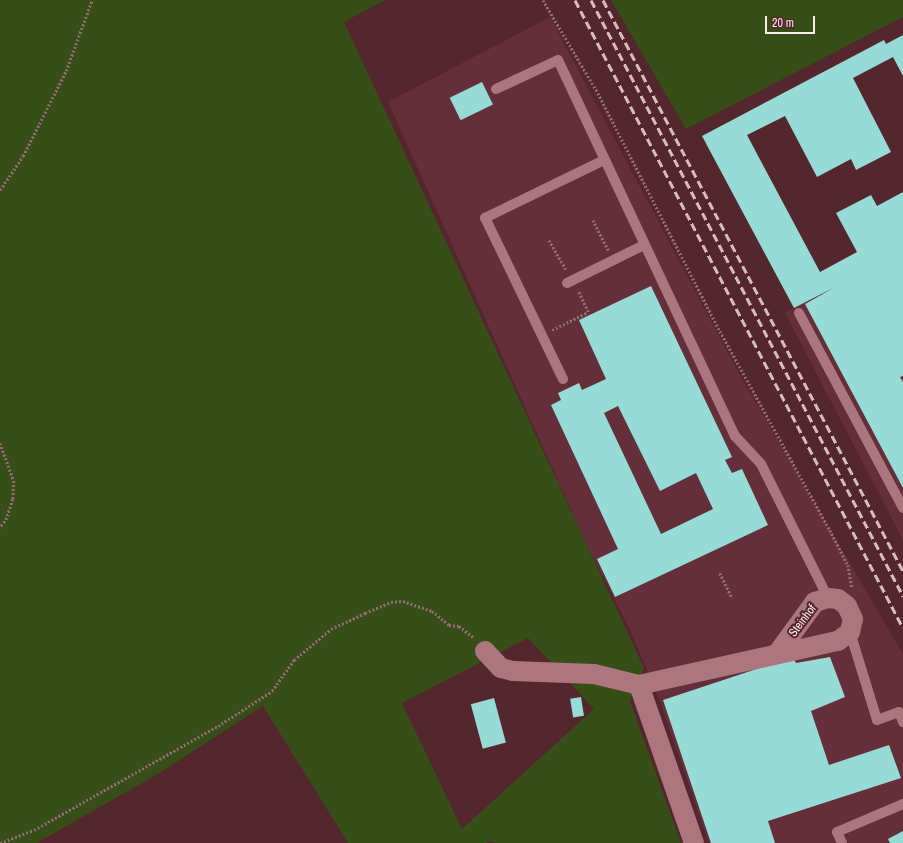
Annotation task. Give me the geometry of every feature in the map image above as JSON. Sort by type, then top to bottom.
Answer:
[{"type":"street","name":"Steinhof","points":[[777,654],[815,602],[828,598],[838,599],[847,606]]},
{"type":"street","points":[[847,606],[853,619],[850,632]]},
{"type":"street","name":"Steinhof","points":[[485,651],[501,668],[513,671],[594,674],[639,685],[838,641],[850,632]]},
{"type":"street","points":[[639,685],[694,843]]},
{"type":"lane","points":[[496,89],[558,60],[735,436],[761,464],[796,538],[812,561],[828,598]]},
{"type":"lane","points":[[563,379],[485,218],[604,160]]},
{"type":"lane","points":[[567,283],[644,245]]},
{"type":"lane","points":[[799,312],[903,508]]},
{"type":"lane","points":[[850,632],[877,720],[899,712],[903,722]]},
{"type":"lane","points":[[842,843],[837,832],[903,804]]},
{"type":"path","points":[[0,190],[23,156],[66,71],[92,0]]},
{"type":"path","points":[[543,0],[598,93],[720,331],[848,565],[853,585],[847,606]]},
{"type":"path","points":[[593,220],[613,261]]},
{"type":"path","points":[[0,443],[14,481],[13,500],[7,518],[0,528]]},
{"type":"path","points":[[720,573],[732,598]]},
{"type":"path","points":[[0,843],[34,830],[218,726],[272,691],[294,660],[331,629],[391,602],[403,601],[432,611],[449,625],[459,626],[477,641],[485,651]]},
{"type":"shaded area","points":[[550,17],[738,372],[903,654],[903,843],[709,843],[656,691],[631,632],[585,541],[388,102]]},
{"type":"shaded area","points":[[901,253],[903,256],[903,540],[785,313]]},
{"type":"green space","points":[[0,0],[385,0],[344,22],[644,668],[630,701],[681,843],[496,843],[490,841],[486,843],[348,843],[263,706],[158,774],[42,840],[36,843],[0,843]],"holes":[[[528,638],[594,709],[462,829],[402,703]]]},
{"type":"green space","points":[[611,0],[903,0],[903,17],[686,129]]},
{"type":"building","points":[[903,35],[903,76],[893,57],[853,78],[891,152],[856,170],[851,159],[817,177],[785,116],[747,135],[820,272],[857,252],[836,213],[871,195],[877,206],[903,192],[903,376],[900,377],[903,382],[903,488],[805,304],[835,287],[794,308],[702,136],[884,40],[886,44]]},
{"type":"building","points":[[482,82],[493,104],[461,120],[450,98]]},
{"type":"building","points":[[651,286],[732,457],[725,460],[732,473],[742,469],[768,525],[615,597],[597,559],[618,549],[551,405],[561,400],[558,393],[579,383],[582,390],[606,379],[579,320]],"holes":[[[618,406],[660,491],[696,473],[713,509],[661,534],[604,413]]]},
{"type":"building","points":[[793,657],[796,663],[830,657],[845,697],[811,711],[829,765],[889,745],[901,778],[768,821],[775,843],[711,843],[663,700]]},
{"type":"building","points":[[581,697],[584,716],[573,717],[570,699]]},
{"type":"building","points":[[494,698],[506,742],[483,749],[471,704]]},
{"type":"building","points":[[903,831],[903,843],[890,843],[888,839]]},
{"type":"railway","points":[[575,0],[903,628]]},
{"type":"railway","points":[[591,0],[903,596]]},
{"type":"railway","points":[[603,0],[903,571]]}]
